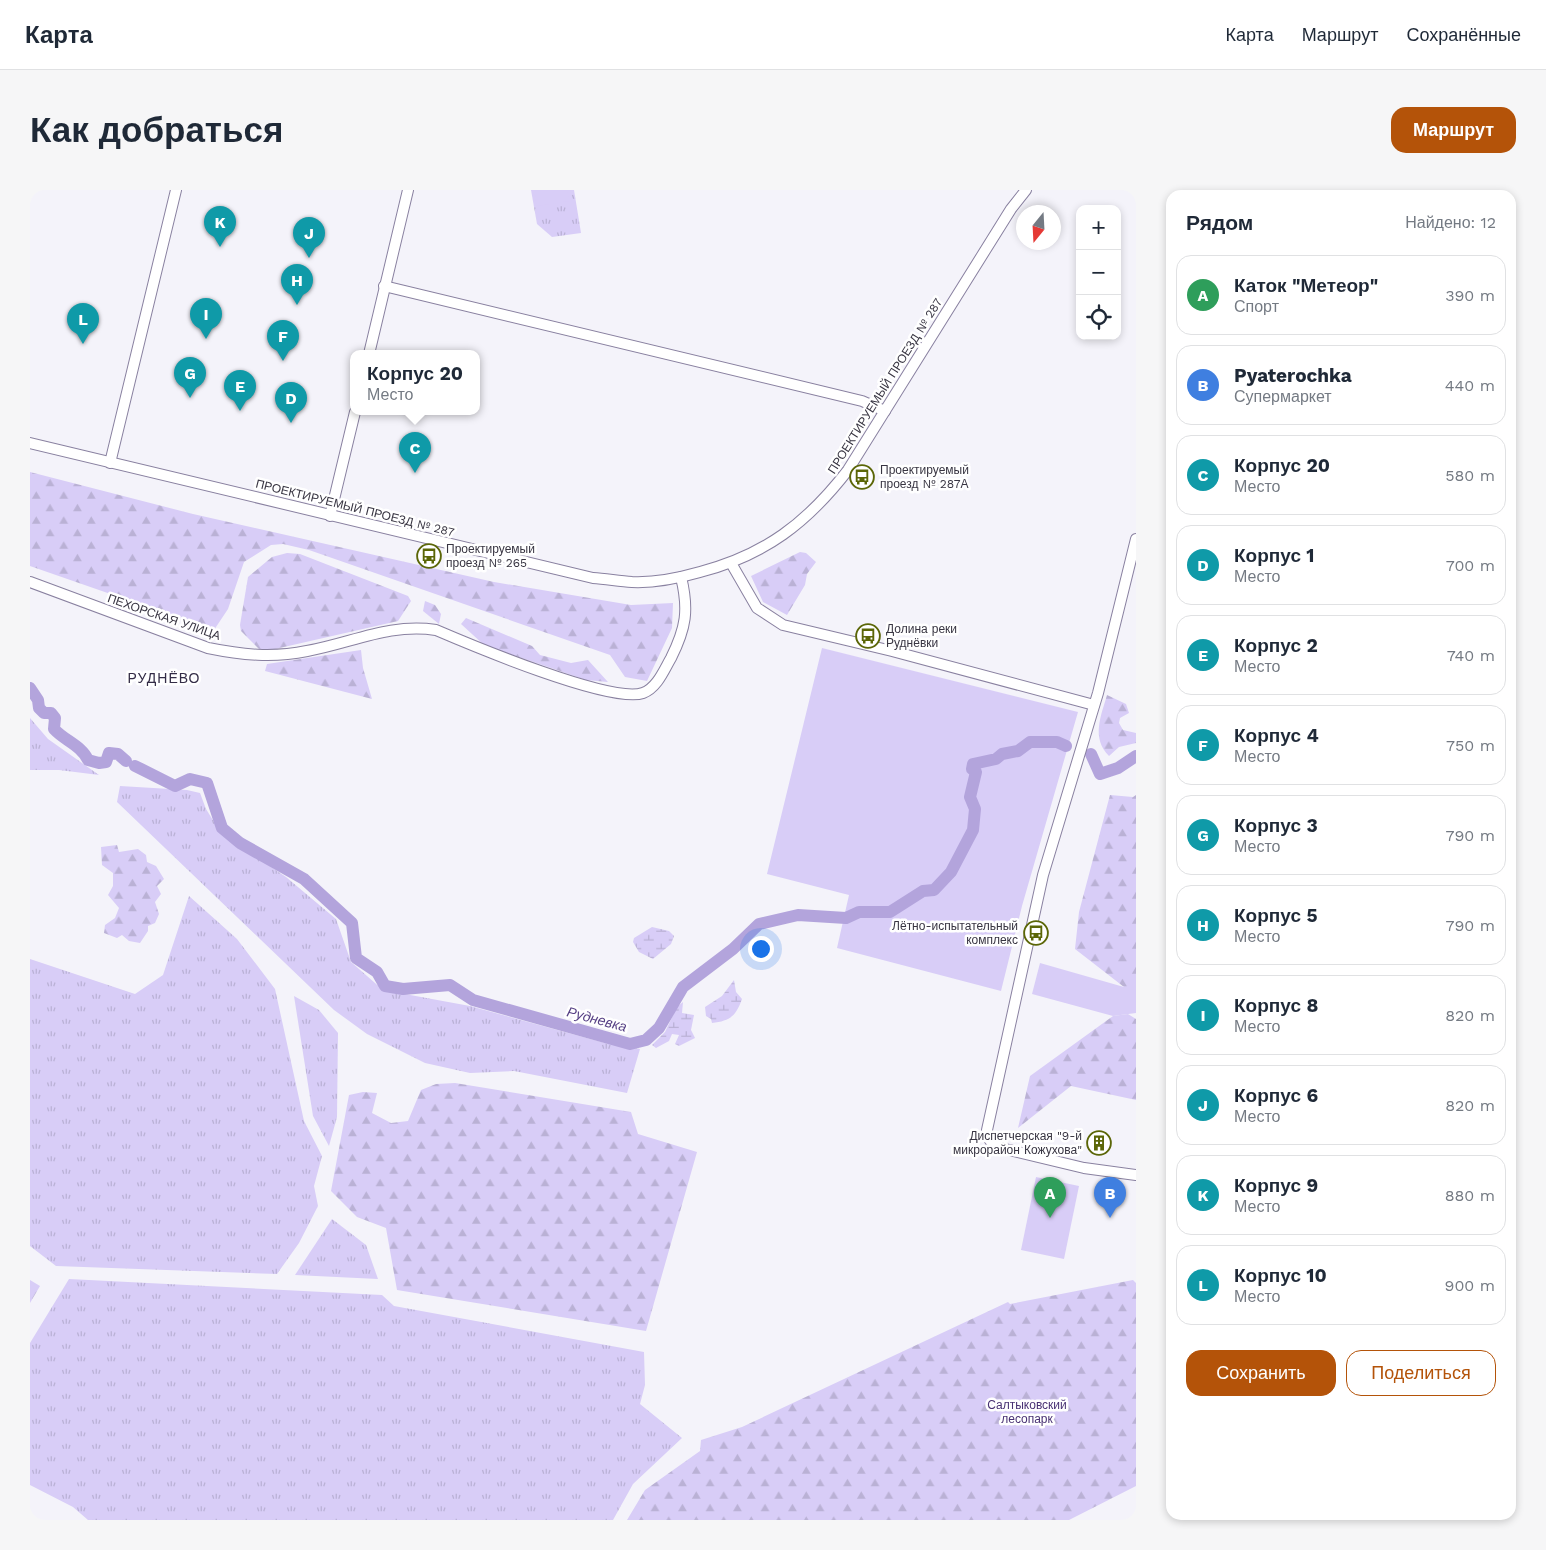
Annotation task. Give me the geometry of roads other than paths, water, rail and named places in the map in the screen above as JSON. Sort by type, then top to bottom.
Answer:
[{"type":"street","points":[[110,463],[176,190]]},
{"type":"street","points":[[370,350],[408,190]]},
{"type":"street","name":"ПРОЕКТИРУЕМЫЙ ПРОЕЗД № 287","points":[[30,443],[593,578],[633,582],[681,577],[732,563],[759,551],[784,535],[820,505],[848,470],[1011,209],[1026,190]]},
{"type":"street","points":[[384,286],[862,401],[885,411]]},
{"type":"street","points":[[330,516],[354,415]]},
{"type":"street","points":[[1136,539],[1094,705],[1043,875],[987,1130],[987,1138],[994,1145],[1084,1168],[1136,1175]]},
{"type":"street","points":[[732,563],[757,608],[783,625],[892,651],[1094,705]]},
{"type":"street","name":"ПЕХОРСКАЯ УЛИЦА","points":[[30,582],[208,648],[238,654],[274,656],[308,651],[381,632],[413,627],[436,630],[587,687],[641,694],[648,691],[658,679],[682,635],[686,615],[681,577]]},
{"type":"waterway","name":"Рудневка","points":[[30,688],[38,700],[39,708],[44,713],[51,713],[55,718],[54,729],[77,747],[88,760],[99,763],[106,762],[109,753],[118,754],[126,761]]},
{"type":"waterway","name":"Рудневка","points":[[135,766],[175,786],[190,779],[207,783],[222,828],[240,843],[304,879],[352,923],[356,958],[377,972],[385,986],[403,989],[450,985],[473,1000],[630,1044],[646,1040],[659,1028],[683,987],[733,949],[759,924],[798,915],[846,918],[859,912],[890,912],[923,891],[934,890],[951,872],[973,830],[975,809],[970,797],[976,772],[972,769],[973,764],[996,759],[1002,754],[1018,751],[1030,742],[1057,742],[1066,746]]},
{"type":"waterway","name":"Рудневка","points":[[1091,754],[1100,774],[1118,768],[1136,756]]},
{"type":"place","name":"Корпус 9","points":[[220,247]]},
{"type":"place","name":"Корпус 6","points":[[309,258]]},
{"type":"place","name":"Корпус 5","points":[[297,305]]},
{"type":"place","name":"Корпус 8","points":[[206,339]]},
{"type":"place","name":"Корпус 10","points":[[83,344]]},
{"type":"place","name":"Корпус 4","points":[[283,361]]},
{"type":"place","name":"Корпус 3","points":[[190,398]]},
{"type":"place","name":"Корпус 2","points":[[240,411]]},
{"type":"place","name":"Корпус 1","points":[[291,423]]},
{"type":"place","name":"Корпус 20","points":[[415,473]]},
{"type":"place","name":"Проектируемый проезд № 287А","points":[[862,477]]},
{"type":"place","name":"Проектируемый проезд № 265","points":[[429,556]]},
{"type":"place","name":"Долина реки Руднёвки","points":[[868,636]]},
{"type":"place","name":"Лётно-испытательный комплекс","points":[[1036,933]]},
{"type":"place","name":"Диспетчерская \"9-й микрорайон Кожухова\"","points":[[1099,1143]]},
{"type":"place","name":"Каток \"Метеор\"","points":[[1050,1218]]},
{"type":"place","name":"Pyaterochka","points":[[1110,1218]]},
{"type":"district","name":"РУДНЁВО","points":[[164,678]]},
{"type":"park label","name":"Салтыковский лесопарк","points":[[1027,1412]]}]
